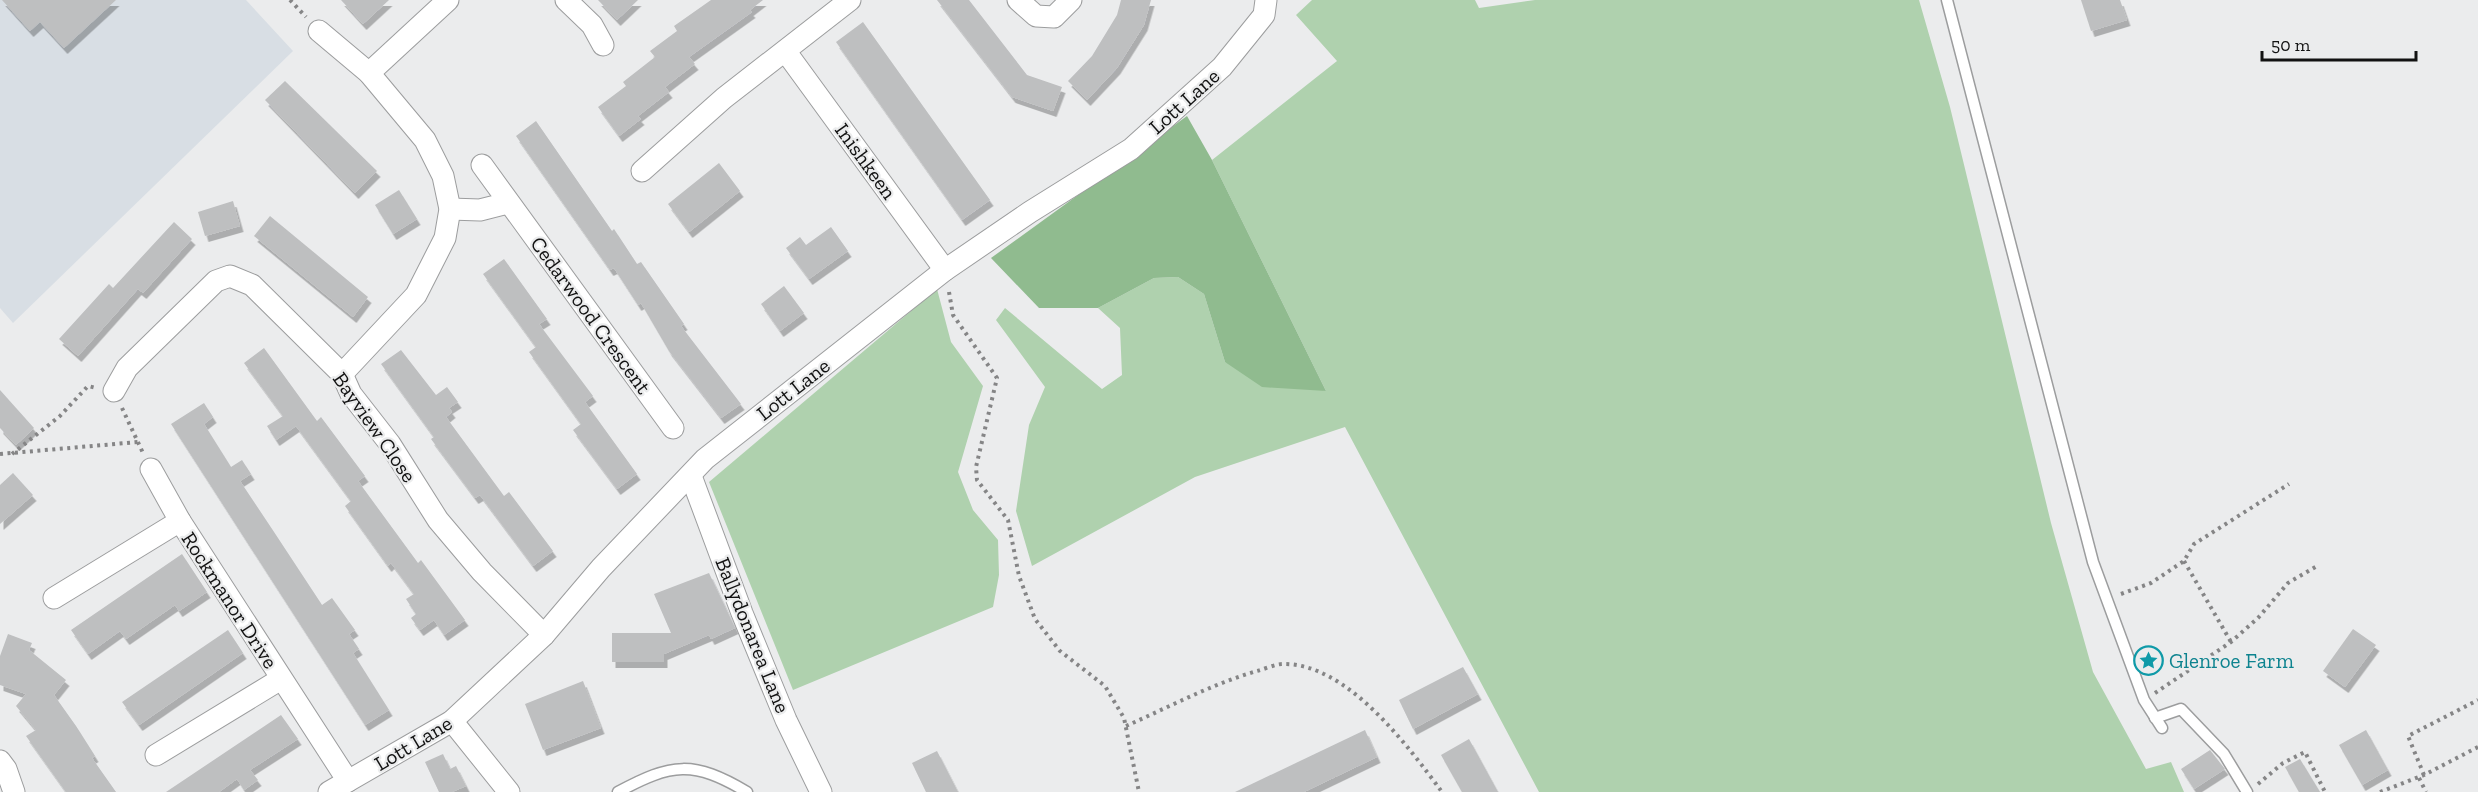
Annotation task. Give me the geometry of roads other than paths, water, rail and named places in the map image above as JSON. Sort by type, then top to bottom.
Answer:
[{"type":"street","points":[[369,73],[448,0]]},
{"type":"street","points":[[566,0],[592,25],[603,45]]},
{"type":"street","points":[[642,171],[724,98],[850,0]]},
{"type":"street","points":[[1018,0],[1036,15],[1054,16],[1071,0]]},
{"type":"street","name":"Lott Lane","points":[[329,792],[452,722],[544,635],[602,568],[705,459],[945,270],[1030,212],[1131,148],[1222,67],[1264,15],[1266,0]]},
{"type":"street","points":[[319,31],[369,73],[425,140],[443,176],[450,209],[445,238],[416,295],[342,374]]},
{"type":"street","name":"Inishkeen","points":[[786,52],[945,270]]},
{"type":"street","name":"Cedarwood Crescent","points":[[482,165],[673,428]]},
{"type":"street","points":[[450,209],[480,210],[508,203]]},
{"type":"street","name":"Bayview Close","points":[[114,391],[127,368],[216,281],[230,276],[252,285],[342,374],[351,394],[390,444],[438,520],[482,572],[544,635]]},
{"type":"street","name":"Rockmanor Drive","points":[[151,469],[180,521],[348,781]]},
{"type":"street","name":"Ballydonarea Lane","points":[[691,476],[786,720],[821,792]]},
{"type":"street","name":"Rockmanor Drive","points":[[54,598],[180,521]]},
{"type":"street","name":"Rockmanor Drive","points":[[156,755],[282,679]]},
{"type":"street","points":[[452,722],[509,792]]},
{"type":"street","points":[[0,760],[6,769],[14,792]]},
{"type":"lane","points":[[1947,0],[2093,562],[2144,700],[2162,728]]},
{"type":"lane","points":[[2155,718],[2181,709],[2224,754],[2251,789]]},
{"type":"lane","points":[[618,792],[653,773],[691,767],[725,779],[747,792]]},
{"type":"place","name":"Glenroe Farm","points":[[2148,660]]}]
